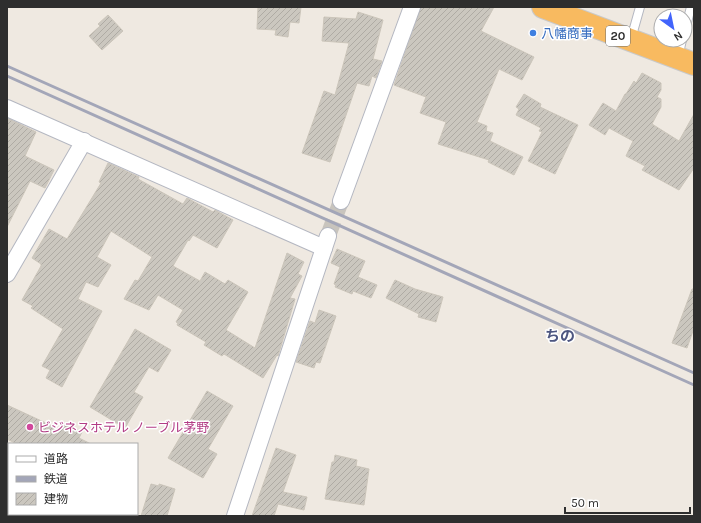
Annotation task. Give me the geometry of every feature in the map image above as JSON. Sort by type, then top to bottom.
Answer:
[{"type":"highway","name":"20","points":[[543,7],[631,40],[685,54]]},
{"type":"street","points":[[341,201],[412,7]]},
{"type":"street","points":[[7,108],[326,242],[235,516]]},
{"type":"street","points":[[7,274],[84,141]]},
{"type":"lane","points":[[631,40],[640,7]]},
{"type":"building","points":[[258,7],[301,7],[299,23],[290,22],[288,37],[275,35],[276,30],[257,29]]},
{"type":"building","points":[[421,7],[494,7],[481,31],[534,57],[522,80],[499,69],[477,122],[487,126],[486,131],[493,133],[490,141],[523,157],[514,175],[488,162],[489,160],[438,144],[446,122],[420,113],[426,97],[394,85]]},
{"type":"building","points":[[358,12],[383,20],[373,59],[382,61],[376,78],[372,76],[369,86],[357,83],[330,162],[302,153],[324,91],[335,95],[349,43],[322,41],[324,17],[356,19]]},
{"type":"building","points":[[108,15],[123,31],[102,50],[89,36],[100,26],[98,24]]},
{"type":"building","points":[[642,73],[661,83],[661,90],[657,97],[661,99],[661,107],[652,124],[679,141],[694,114],[694,168],[679,190],[642,170],[645,166],[626,156],[633,141],[609,128],[605,135],[589,125],[603,103],[616,111],[625,94],[634,81],[636,83]]},
{"type":"building","points":[[524,94],[541,104],[540,107],[578,125],[555,174],[528,161],[542,132],[539,131],[541,128],[516,115],[519,109],[516,107]]},
{"type":"building","points":[[7,118],[36,132],[25,156],[54,170],[45,188],[30,181],[7,227]]},
{"type":"building","points":[[108,163],[139,177],[138,179],[183,204],[187,198],[213,212],[215,210],[233,220],[217,248],[193,235],[189,241],[188,240],[173,266],[200,281],[205,272],[225,284],[228,280],[248,292],[226,330],[255,348],[287,253],[304,262],[298,274],[302,276],[290,298],[295,299],[278,356],[277,355],[263,378],[224,354],[222,356],[204,345],[206,342],[177,325],[178,323],[176,322],[183,310],[158,295],[149,310],[124,299],[135,280],[138,281],[152,257],[111,231],[97,257],[111,265],[98,287],[86,282],[78,299],[102,311],[62,387],[46,378],[50,370],[42,366],[63,329],[31,308],[33,306],[22,300],[41,266],[41,264],[32,258],[49,229],[67,239],[101,183],[99,182]]},
{"type":"building","points":[[337,249],[365,261],[358,277],[377,285],[371,298],[353,291],[352,294],[335,287],[336,285],[334,284],[340,267],[331,263]]},
{"type":"building","points":[[395,280],[415,289],[443,297],[436,322],[418,317],[419,314],[386,298]]},
{"type":"building","points":[[692,289],[694,289],[694,328],[687,348],[672,343]]},
{"type":"building","points":[[319,310],[336,316],[320,363],[316,362],[314,368],[296,362],[310,321],[315,323]]},
{"type":"building","points":[[135,329],[171,350],[158,372],[149,367],[134,392],[143,397],[125,428],[90,407]]},
{"type":"building","points":[[207,391],[233,406],[208,449],[217,454],[203,478],[168,458]]},
{"type":"building","name":"ビジネスホテル ノーブル茅野","points":[[7,405],[61,430],[64,423],[82,432],[79,438],[89,443],[15,443],[7,439]]},
{"type":"building","points":[[276,448],[296,455],[283,492],[307,497],[304,510],[278,504],[274,516],[252,516]]},
{"type":"building","points":[[335,455],[357,460],[356,466],[369,469],[364,505],[325,499],[332,462],[334,462]]},
{"type":"building","points":[[151,484],[159,486],[159,484],[175,489],[167,516],[141,516]]},
{"type":"tunnel","points":[[328,236],[341,201]]},
{"type":"railway","points":[[7,66],[694,373]]},
{"type":"railway","points":[[7,76],[694,385]]},
{"type":"place","name":"八幡商事","points":[[533,33]]},
{"type":"place","name":"ビジネスホテル ノーブル茅野","points":[[30,427]]},
{"type":"district","name":"ちの","points":[[560,336]]}]
